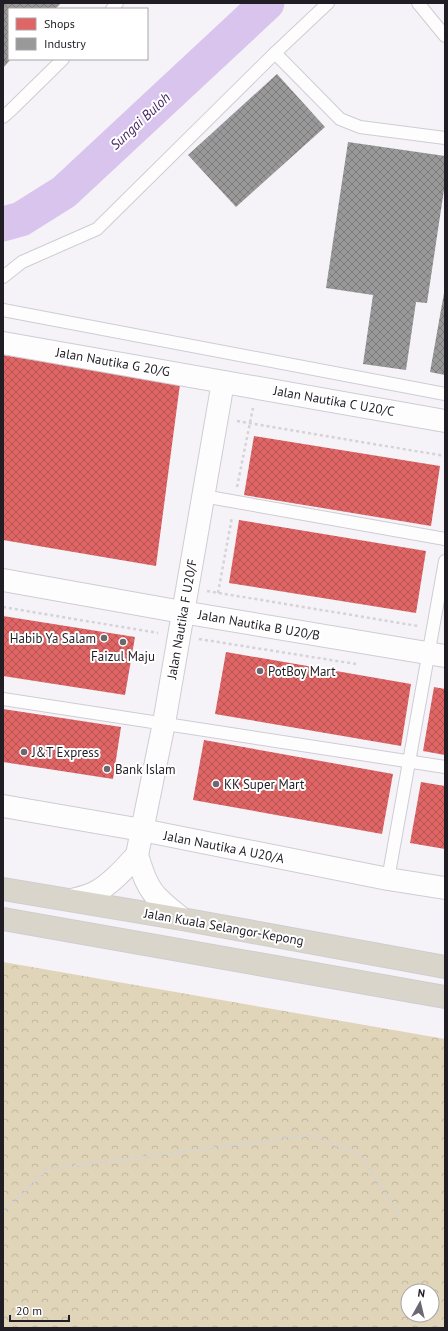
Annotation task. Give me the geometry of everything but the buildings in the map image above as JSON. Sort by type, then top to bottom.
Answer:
[{"type":"highway","name":"Jalan Kuala Selangor-Kepong","points":[[3,889],[182,919],[445,968]]},
{"type":"highway","points":[[3,919],[445,997]]},
{"type":"street","name":"Jalan Nautika G 20/G","points":[[3,343],[223,382]]},
{"type":"street","name":"Jalan Nautika F U20/F","points":[[182,919],[159,900],[142,873],[137,855],[164,723],[223,382]]},
{"type":"street","name":"Jalan Nautika C U20/C","points":[[223,382],[445,421]]},
{"type":"street","name":"Jalan Nautika B U20/B","points":[[3,580],[437,655]]},
{"type":"street","name":"Jalan Nautika A U20/A","points":[[3,806],[142,830],[388,879],[445,888]]},
{"type":"street","name":"Jalan Nautika F U20/F","points":[[72,900],[95,893],[123,871],[137,855]]},
{"type":"lane","points":[[3,277],[22,262],[97,229],[275,53],[328,3]]},
{"type":"lane","points":[[418,3],[445,36]]},
{"type":"lane","points":[[275,53],[340,119],[360,127],[445,138]]},
{"type":"lane","points":[[3,117],[62,60]]},
{"type":"lane","points":[[3,310],[445,394]]},
{"type":"lane","points":[[203,496],[445,539]]},
{"type":"lane","points":[[388,879],[409,760],[437,655],[433,628],[445,561]]},
{"type":"lane","points":[[3,699],[409,760],[445,767]]},
{"type":"path","points":[[216,418],[250,422],[445,456]]},
{"type":"path","points":[[187,588],[433,628]]},
{"type":"path","points":[[3,607],[360,665]]},
{"type":"path","points":[[3,1212],[47,1169],[311,1135],[359,1154],[400,1215]]},
{"type":"green space","points":[[3,962],[445,1039],[445,1328],[3,1328]]},
{"type":"waterway","name":"Sungai Buloh","points":[[3,224],[21,219],[64,192],[267,3]]},
{"type":"place","name":"Habib Ya Salam","points":[[104,638]]},
{"type":"place","name":"Faizul Maju","points":[[123,642]]},
{"type":"place","name":"PotBoy Mart","points":[[260,671]]},
{"type":"place","name":"J&T Express","points":[[24,752]]},
{"type":"place","name":"Bank Islam","points":[[107,769]]},
{"type":"place","name":"KK Super Mart","points":[[216,784]]}]
